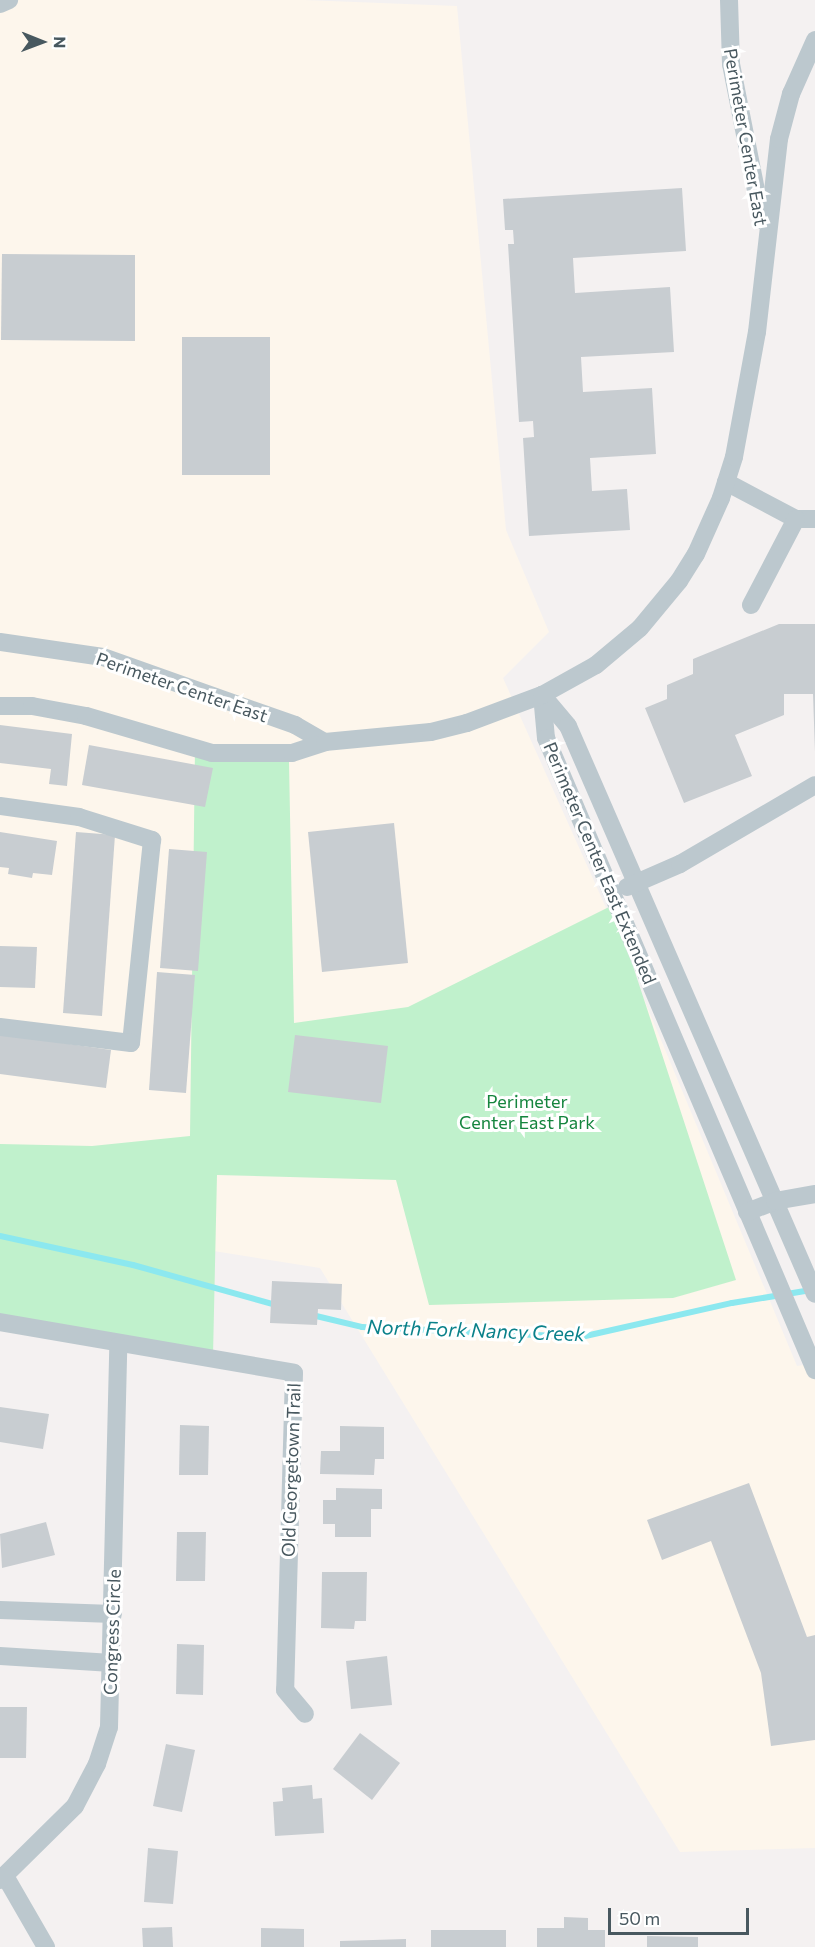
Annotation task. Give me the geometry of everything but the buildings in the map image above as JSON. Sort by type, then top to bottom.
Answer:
[{"type":"street","points":[[0,4],[9,0]]},
{"type":"street","name":"Perimeter Center East","points":[[729,0],[731,64],[765,238]]},
{"type":"street","name":"Perimeter Center East","points":[[0,706],[32,706],[86,716],[212,753],[292,753],[325,742],[431,732],[503,712],[542,695],[596,665],[660,606],[696,554],[726,482],[757,332],[765,238],[779,139],[807,73],[815,40]]},
{"type":"street","points":[[726,482],[796,519],[815,519]]},
{"type":"street","points":[[751,605],[796,519]]},
{"type":"street","name":"Perimeter Center East","points":[[0,642],[103,657],[266,718],[295,725],[325,742]]},
{"type":"street","name":"Perimeter Center East Extended","points":[[542,695],[568,726],[815,1294]]},
{"type":"street","name":"Perimeter Center East Extended","points":[[542,695],[546,738],[815,1370]]},
{"type":"street","points":[[612,893],[680,864],[815,785]]},
{"type":"street","points":[[0,806],[79,817],[152,840],[131,1043],[0,1027]]},
{"type":"street","points":[[747,1212],[775,1201],[815,1194]]},
{"type":"street","name":"Old Georgetown Trail","points":[[0,1322],[118,1346],[294,1373],[285,1690],[305,1714]]},
{"type":"street","name":"Congress Circle","points":[[3,1878],[75,1806],[97,1764],[109,1727],[118,1346]]},
{"type":"street","points":[[0,1610],[113,1614]]},
{"type":"street","points":[[0,1656],[112,1663]]},
{"type":"street","points":[[3,1878],[46,1947]]},
{"type":"shaded area","points":[[0,0],[304,0],[457,6],[506,530],[549,632],[503,678],[603,901],[797,1366],[815,1363],[815,1848],[680,1852],[320,1268],[0,1217]]},
{"type":"green space","name":"Perimeter Center East Park","points":[[195,748],[289,762],[294,1023],[408,1007],[613,905],[736,1280],[673,1298],[429,1305],[396,1180],[217,1175],[213,1356],[0,1324],[0,1144],[92,1146],[190,1136]]},
{"type":"waterway","name":"North Fork Nancy Creek","points":[[0,1236],[133,1265],[276,1305]]},
{"type":"waterway","name":"North Fork Nancy Creek","points":[[312,1315],[362,1327],[581,1337],[732,1303],[811,1290]]}]
